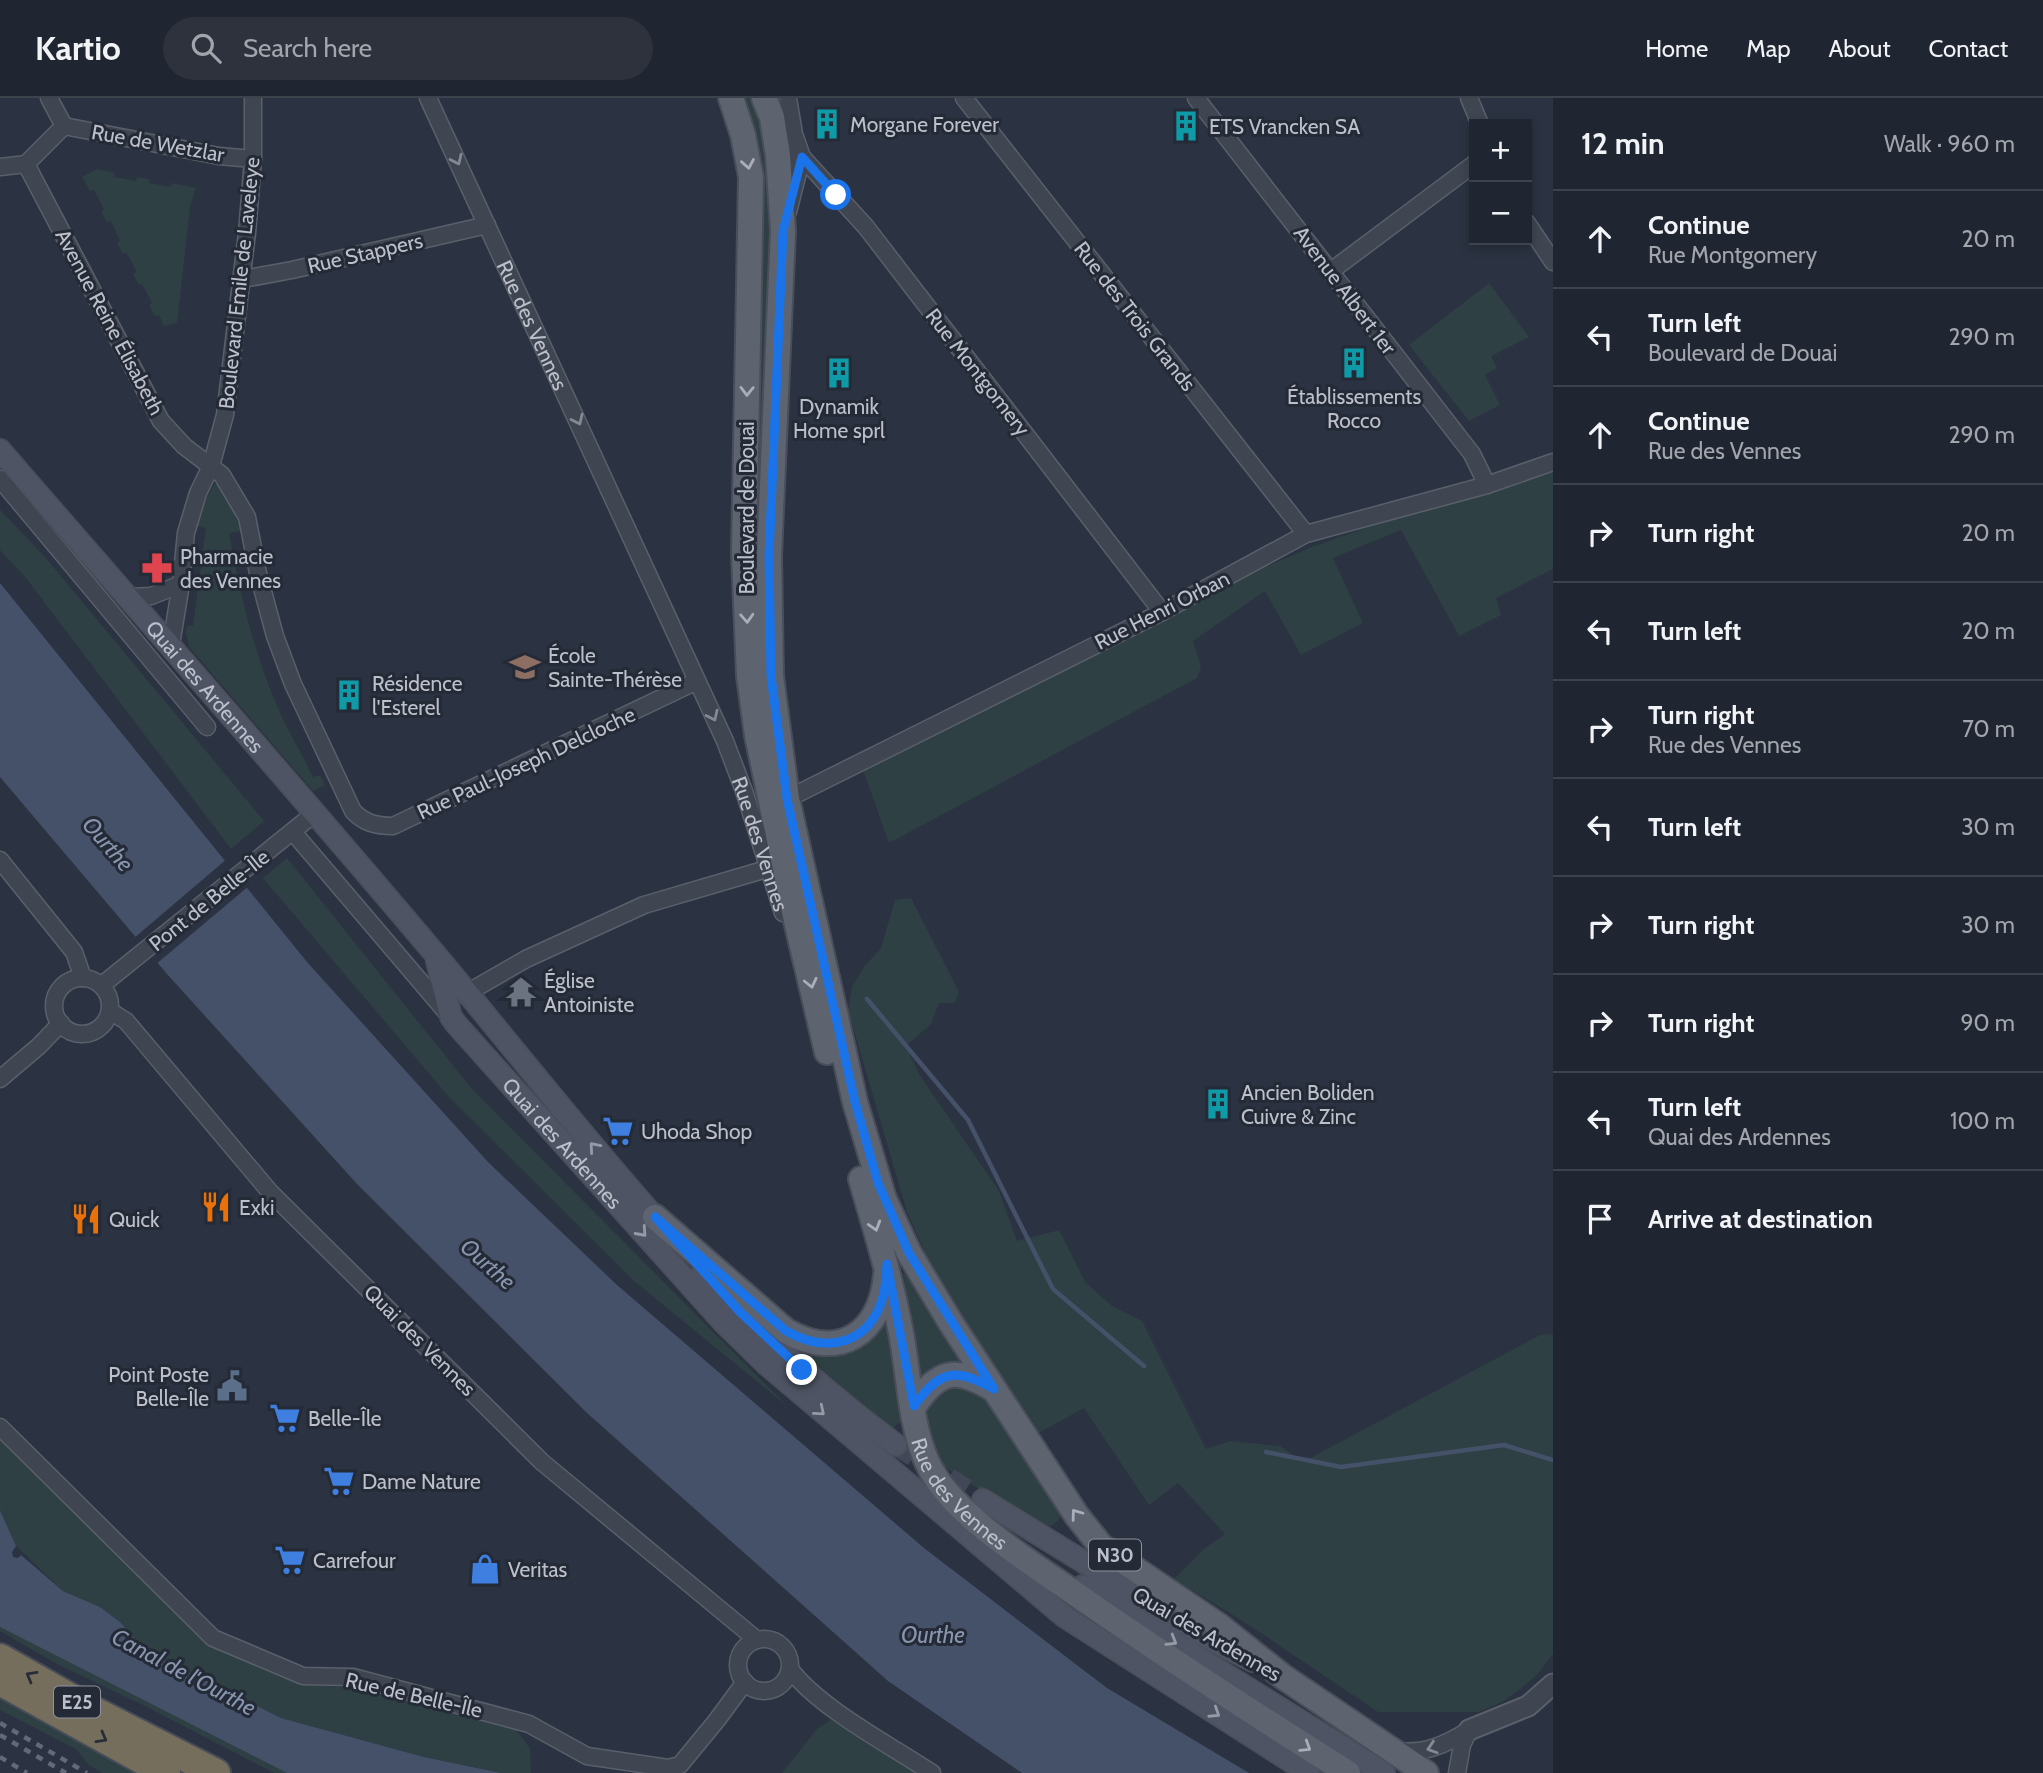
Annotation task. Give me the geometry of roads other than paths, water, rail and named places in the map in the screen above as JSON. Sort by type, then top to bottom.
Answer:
[{"type":"highway","name":"E25","points":[[0,1658],[92,1710],[216,1773]]},
{"type":"highway","name":"E25","points":[[0,1681],[166,1773]]},
{"type":"main road","name":"Boulevard de Douai","points":[[731,98],[743,135],[751,177],[744,554],[750,676],[757,735],[795,916]]},
{"type":"main road","name":"Boulevard de Douai","points":[[764,98],[790,156],[783,231],[769,556],[771,676],[787,799]]},
{"type":"main road","name":"Quai des Ardennes","points":[[0,450],[315,813],[585,1138],[740,1312],[850,1411],[896,1445]]},
{"type":"main road","name":"Rue des Vennes","points":[[787,799],[855,1102],[878,1183],[909,1253],[1077,1516],[1101,1546],[1217,1625],[1282,1676]]},
{"type":"main road","name":"Rue des Vennes","points":[[795,916],[842,1119],[887,1264],[917,1432],[928,1464],[944,1488],[976,1506],[1017,1553],[1187,1671]]},
{"type":"main road","name":"Quai des Ardennes","points":[[436,956],[450,1017],[743,1343],[867,1452],[1065,1617],[1309,1773]]},
{"type":"main road","points":[[655,1217],[786,1331],[806,1341],[835,1345],[845,1342],[863,1329],[876,1313],[882,1298],[887,1264]]},
{"type":"main road","points":[[914,1406],[927,1387],[952,1374],[977,1379],[994,1389]]},
{"type":"main road","name":"Quai des Ardennes","points":[[976,1506],[1209,1639],[1282,1676],[1388,1762],[1426,1773]]},
{"type":"main road","points":[[976,1506],[1388,1762],[1412,1773]]},
{"type":"main road","name":"Quai des Ardennes","points":[[1018,1576],[1187,1671],[1348,1773]]},
{"type":"street","points":[[0,167],[26,164],[64,126],[49,98]]},
{"type":"street","name":"Boulevard Emile de Laveleye","points":[[171,645],[189,519],[211,466],[225,415],[243,279],[253,159],[253,98]]},
{"type":"street","name":"Rue des Vennes","points":[[429,98],[725,741],[784,915],[795,916]]},
{"type":"street","name":"Boulevard de Douai","points":[[788,98],[794,134],[790,156]]},
{"type":"street","name":"Rue des Trois Grands","points":[[964,98],[1306,534]]},
{"type":"street","name":"Avenue Albert 1er","points":[[1196,98],[1472,454],[1487,485]]},
{"type":"street","points":[[1469,98],[1478,119]]},
{"type":"street","name":"Rue de Wetzlar","points":[[64,126],[219,156],[253,159]]},
{"type":"street","name":"Rue Montgomery","points":[[790,156],[866,227],[1162,611]]},
{"type":"street","name":"Avenue Reine Élisabeth","points":[[26,164],[161,421],[184,446],[211,466]]},
{"type":"street","points":[[1331,271],[1469,168]]},
{"type":"street","name":"Rue Stappers","points":[[243,279],[487,225]]},
{"type":"street","points":[[1532,230],[1553,262]]},
{"type":"street","name":"Rue Henri Orban","points":[[787,799],[1162,611],[1306,534],[1487,485],[1553,462]]},
{"type":"street","name":"Rue Paul-Joseph Delcloche","points":[[211,466],[222,475],[247,517],[258,573],[275,636],[293,684],[353,811],[359,818],[376,826],[393,827],[697,681]]},
{"type":"street","name":"Quai des Ardennes","points":[[0,479],[206,727]]},
{"type":"street","points":[[130,597],[151,596],[181,584]]},
{"type":"street","name":"Pont de Belle-Île","points":[[102,985],[315,813]]},
{"type":"street","name":"Quai des Ardennes","points":[[293,832],[450,1017]]},
{"type":"street","points":[[0,860],[74,951],[83,978]]},
{"type":"street","points":[[467,993],[526,959],[644,905],[770,869]]},
{"type":"street","points":[[83,978],[102,985],[110,999],[110,1011],[104,1024],[91,1032],[74,1032],[61,1023],[54,1008],[56,996],[63,985],[83,978]]},
{"type":"street","name":"Quai des Vennes","points":[[110,1011],[126,1021],[271,1192],[542,1462],[757,1640]]},
{"type":"street","points":[[0,1079],[61,1023]]},
{"type":"street","name":"Rue de Belle-Île","points":[[0,1427],[213,1638],[303,1676],[353,1677],[529,1724],[587,1756],[668,1768],[680,1765],[745,1682]]},
{"type":"street","points":[[766,1639],[781,1646],[790,1660],[790,1668],[787,1676],[775,1688],[759,1690],[745,1682],[738,1666],[740,1657],[750,1644],[766,1639]]},
{"type":"street","points":[[790,1668],[801,1684],[932,1773]]},
{"type":"street","points":[[1388,1762],[1411,1753],[1429,1751],[1469,1730],[1528,1706],[1553,1684]]},
{"type":"street","points":[[1457,1773],[1462,1745],[1469,1730]]},
{"type":"water","name":"Ourthe","points":[[0,583],[307,962],[489,1163],[617,1285],[924,1548],[1107,1688],[1249,1773],[1022,1773],[888,1681],[587,1413],[357,1184],[167,974],[0,777]]},
{"type":"water","name":"Canal de l'Ourthe","points":[[0,1510],[16,1546],[12,1552],[13,1557],[18,1558],[21,1555],[63,1591],[100,1607],[120,1622],[145,1650],[281,1718],[424,1757],[501,1773],[287,1773],[0,1627]]},
{"type":"waterway","points":[[867,999],[968,1120],[1053,1289],[1144,1366]]},
{"type":"waterway","points":[[1266,1452],[1341,1467],[1504,1445],[1553,1460]]},
{"type":"tunnel","points":[[896,1445],[983,1500]]},
{"type":"railway","points":[[0,1723],[87,1773]]},
{"type":"railway","points":[[0,1735],[66,1773]]},
{"type":"railway","points":[[0,1757],[27,1773]]},
{"type":"place","name":"Morgane Forever","points":[[827,124]]},
{"type":"place","name":"ETS Vrancken SA","points":[[1186,126]]},
{"type":"place","name":"Établissements Rocco","points":[[1354,363]]},
{"type":"place","name":"Dynamik Home sprl","points":[[839,373]]},
{"type":"place","name":"Pharmacie des Vennes","points":[[157,568]]},
{"type":"place","name":"École Sainte-Thérèse","points":[[525,667]]},
{"type":"place","name":"Résidence l'Esterel","points":[[349,695]]},
{"type":"place","name":"Église Antoiniste","points":[[521,992]]},
{"type":"place","name":"Ancien Boliden Cuivre & Zinc","points":[[1218,1104]]},
{"type":"place","name":"Uhoda Shop","points":[[618,1131]]},
{"type":"place","name":"Exki","points":[[216,1207]]},
{"type":"place","name":"Quick","points":[[86,1219]]},
{"type":"place","name":"Point Poste Belle-Île","points":[[232,1386]]},
{"type":"place","name":"Belle-Île","points":[[285,1418]]},
{"type":"place","name":"Dame Nature","points":[[339,1481]]},
{"type":"place","name":"Carrefour","points":[[290,1560]]},
{"type":"place","name":"Veritas","points":[[485,1569]]}]
